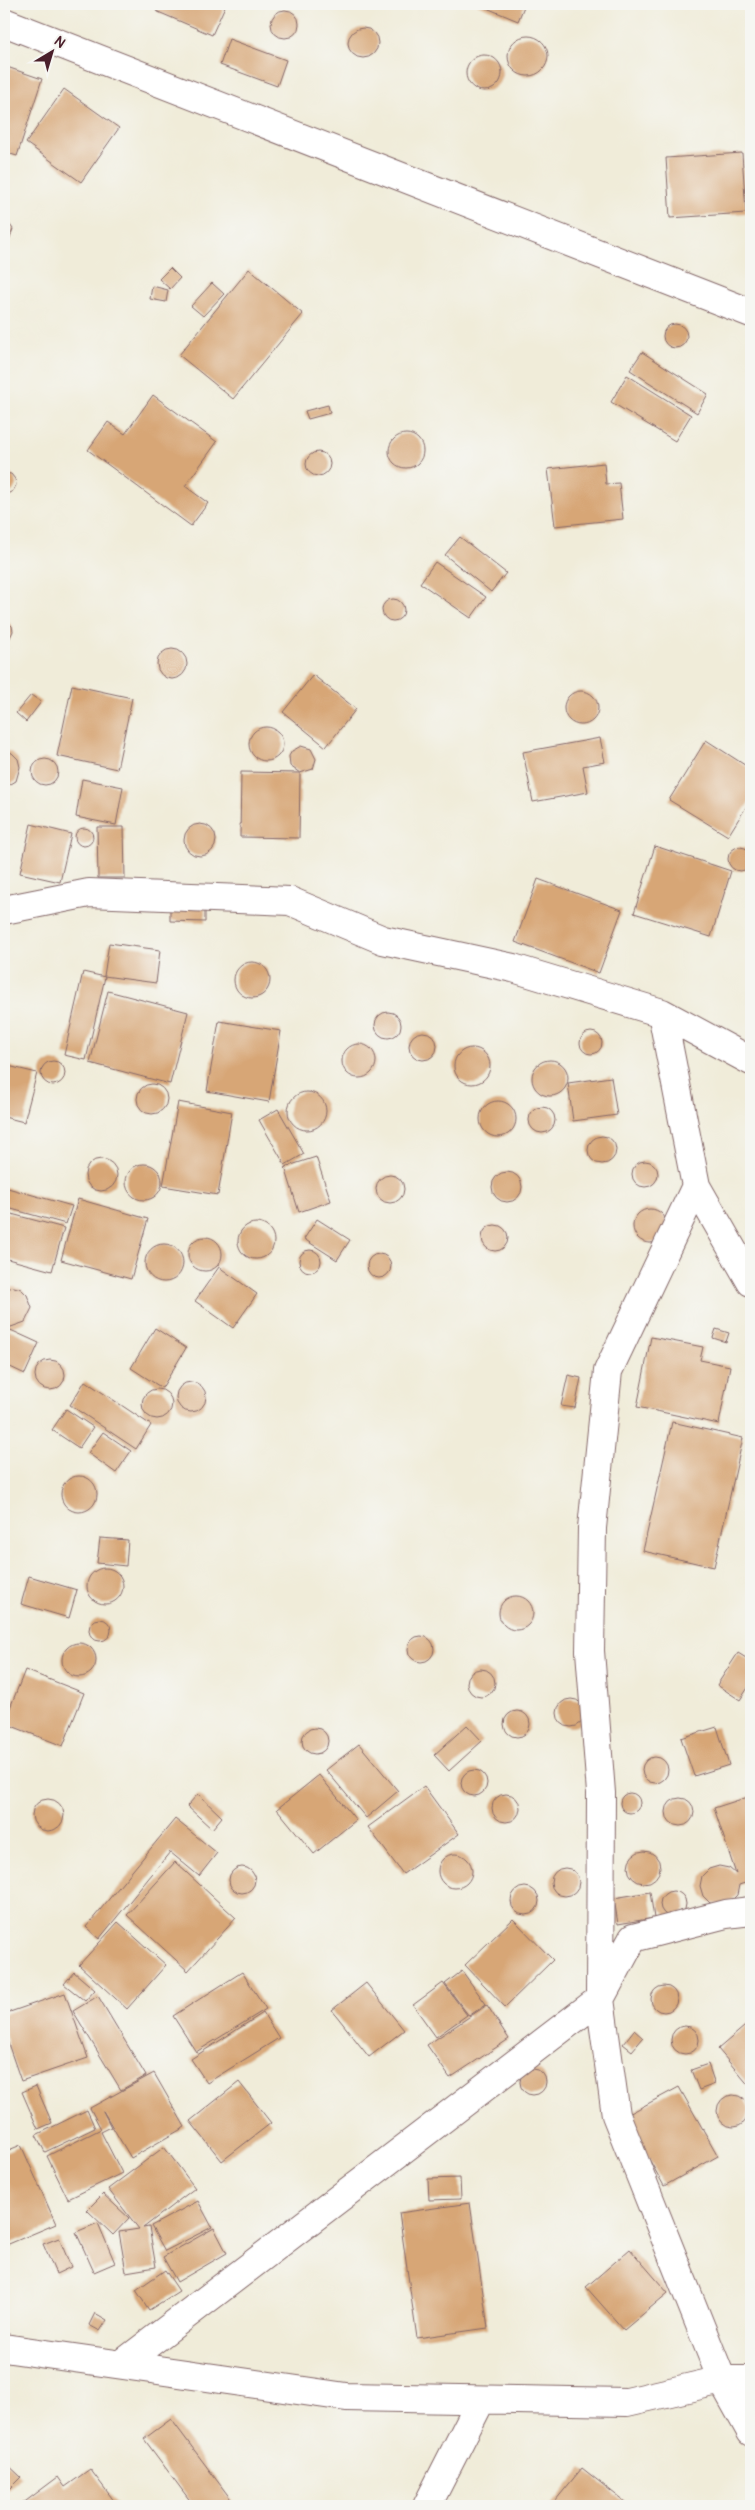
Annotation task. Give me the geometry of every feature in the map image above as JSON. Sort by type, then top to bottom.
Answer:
[{"type":"street","points":[[4,22],[751,313]]},
{"type":"street","points":[[4,910],[89,893],[290,901],[383,940],[513,968],[662,1013],[751,1061]]},
{"type":"street","points":[[662,1013],[696,1186],[751,1282]]},
{"type":"street","points":[[696,1186],[608,1371],[592,1528],[590,1651],[601,1793],[600,1999],[616,2115],[722,2380],[751,2432]]},
{"type":"street","points":[[122,2364],[600,1999],[633,1938],[726,1914],[751,1911]]},
{"type":"street","points":[[4,2348],[346,2397],[627,2402],[722,2380],[751,2380]]},
{"type":"street","points":[[427,2506],[482,2400]]},
{"type":"building","points":[[159,4],[226,4],[212,35],[156,11]]},
{"type":"building","points":[[477,4],[525,4],[518,21]]},
{"type":"building","points":[[285,10],[295,14],[299,24],[295,34],[285,38],[275,34],[271,24],[275,14]]},
{"type":"building","points":[[363,28],[369,29],[377,37],[377,49],[369,57],[363,58],[357,57],[349,49],[348,43],[349,37],[357,29]]},
{"type":"building","points":[[532,36],[539,39],[545,45],[548,56],[547,64],[539,73],[532,76],[524,76],[517,73],[509,64],[508,52],[511,45],[520,37]]},
{"type":"building","points":[[229,39],[286,60],[277,86],[220,65]]},
{"type":"building","points":[[484,55],[497,60],[502,73],[497,86],[484,91],[471,86],[466,73],[471,60]]},
{"type":"building","points":[[4,66],[42,79],[17,156],[4,152]]},
{"type":"building","points":[[64,89],[119,128],[81,182],[26,143]]},
{"type":"building","points":[[742,153],[746,213],[670,218],[666,158]]},
{"type":"building","points":[[4,217],[13,229],[9,240],[4,245]]},
{"type":"building","points":[[170,268],[180,278],[170,289],[159,279]]},
{"type":"building","points":[[249,269],[303,314],[233,399],[179,355]]},
{"type":"building","points":[[212,283],[224,294],[203,316],[191,306]]},
{"type":"building","points":[[152,286],[168,290],[166,302],[150,299]]},
{"type":"building","points":[[675,324],[683,328],[687,336],[683,344],[675,348],[667,344],[663,336],[667,328]]},
{"type":"building","points":[[642,352],[708,394],[697,413],[630,370]]},
{"type":"building","points":[[627,375],[691,415],[675,441],[611,402]]},
{"type":"building","points":[[153,395],[217,442],[185,486],[208,503],[191,526],[88,450],[108,422],[125,434]]},
{"type":"building","points":[[328,405],[330,413],[308,419],[305,411]]},
{"type":"building","points":[[406,434],[413,435],[418,439],[422,444],[422,458],[418,463],[413,467],[406,468],[399,467],[394,463],[390,458],[389,451],[390,444],[394,439],[399,435]]},
{"type":"building","points":[[318,452],[323,453],[329,459],[329,469],[323,475],[318,476],[313,475],[307,469],[306,464],[307,459],[313,453]]},
{"type":"building","points":[[604,463],[606,484],[619,483],[623,519],[555,526],[548,469]]},
{"type":"building","points":[[4,473],[11,474],[15,479],[16,485],[13,491],[7,494],[4,493]]},
{"type":"building","points":[[460,537],[506,573],[491,592],[445,555]]},
{"type":"building","points":[[435,562],[486,597],[471,618],[420,583]]},
{"type":"building","points":[[389,599],[397,599],[404,606],[404,614],[397,621],[389,621],[382,614],[382,606]]},
{"type":"building","points":[[4,618],[12,626],[13,631],[8,642],[4,645]]},
{"type":"building","points":[[172,649],[183,653],[187,664],[183,675],[172,679],[161,675],[157,664],[161,653]]},
{"type":"building","points":[[313,675],[356,709],[326,747],[283,712]]},
{"type":"building","points":[[72,685],[132,698],[117,769],[57,756]]},
{"type":"building","points":[[581,691],[588,692],[593,696],[597,701],[597,715],[593,720],[588,724],[581,725],[574,724],[569,720],[565,715],[564,708],[565,701],[569,696],[574,692]]},
{"type":"building","points":[[31,695],[41,702],[26,722],[16,713]]},
{"type":"building","points":[[266,727],[278,732],[283,744],[278,756],[266,761],[254,756],[249,744],[254,732]]},
{"type":"building","points":[[600,738],[605,762],[583,766],[588,792],[533,802],[523,752]]},
{"type":"building","points":[[706,740],[751,769],[751,799],[728,836],[669,800]]},
{"type":"building","points":[[301,746],[311,749],[316,759],[313,769],[300,773],[290,766],[289,756],[292,751]]},
{"type":"building","points":[[4,750],[12,753],[18,759],[20,767],[16,781],[4,788]]},
{"type":"building","points":[[45,759],[54,763],[58,772],[54,781],[45,785],[36,781],[32,772],[36,763]]},
{"type":"building","points":[[241,772],[300,773],[299,838],[240,837]]},
{"type":"building","points":[[82,779],[123,787],[116,825],[76,817]]},
{"type":"building","points":[[31,824],[71,834],[60,882],[20,873]]},
{"type":"building","points":[[200,824],[206,825],[211,829],[215,834],[215,846],[211,851],[206,855],[200,856],[194,855],[189,851],[185,846],[184,840],[185,834],[189,829],[194,825]]},
{"type":"building","points":[[97,827],[124,827],[125,878],[98,878]]},
{"type":"building","points":[[84,828],[90,831],[93,837],[90,843],[84,846],[78,843],[75,837],[78,831]]},
{"type":"building","points":[[655,846],[731,871],[711,937],[634,913]]},
{"type":"building","points":[[740,847],[749,850],[752,859],[749,868],[740,871],[731,868],[728,859],[731,850]]},
{"type":"building","points":[[538,879],[622,910],[599,973],[515,942]]},
{"type":"building","points":[[170,898],[205,899],[205,922],[170,921]]},
{"type":"building","points":[[109,943],[160,950],[156,983],[104,976]]},
{"type":"building","points":[[252,962],[259,963],[265,967],[269,973],[269,987],[265,993],[259,997],[252,998],[245,997],[239,993],[235,987],[234,980],[235,973],[239,967],[245,963]]},
{"type":"building","points":[[83,972],[105,977],[86,1060],[64,1055]]},
{"type":"building","points":[[108,991],[188,1012],[170,1084],[90,1063]]},
{"type":"building","points":[[388,1012],[397,1016],[401,1025],[397,1034],[388,1038],[379,1034],[375,1025],[379,1016]]},
{"type":"building","points":[[219,1021],[281,1031],[269,1102],[207,1091]]},
{"type":"building","points":[[423,1032],[433,1036],[437,1046],[433,1056],[423,1060],[413,1056],[409,1046],[413,1036]]},
{"type":"building","points":[[591,1032],[599,1035],[602,1043],[599,1051],[591,1054],[583,1051],[580,1043],[583,1035]]},
{"type":"building","points":[[359,1044],[371,1049],[376,1061],[371,1073],[359,1078],[347,1073],[342,1061],[347,1049]]},
{"type":"building","points":[[472,1048],[479,1049],[485,1053],[489,1059],[489,1073],[485,1079],[479,1083],[472,1084],[465,1083],[459,1079],[455,1073],[454,1066],[455,1059],[459,1053],[465,1049]]},
{"type":"building","points":[[550,1060],[557,1061],[563,1065],[567,1071],[567,1085],[563,1091],[557,1095],[550,1096],[543,1095],[537,1091],[533,1085],[532,1078],[533,1071],[537,1065],[543,1061]]},
{"type":"building","points":[[53,1061],[62,1064],[65,1073],[62,1082],[53,1085],[44,1082],[41,1073],[44,1064]]},
{"type":"building","points":[[4,1065],[37,1073],[24,1122],[4,1117]]},
{"type":"building","points":[[611,1077],[617,1115],[573,1121],[568,1083]]},
{"type":"building","points":[[152,1084],[163,1088],[167,1099],[163,1110],[152,1114],[141,1110],[137,1099],[141,1088]]},
{"type":"building","points":[[307,1092],[321,1097],[326,1111],[321,1125],[307,1130],[293,1125],[288,1111],[293,1097]]},
{"type":"building","points":[[498,1101],[505,1102],[511,1106],[515,1112],[515,1126],[511,1132],[505,1136],[498,1137],[491,1136],[485,1132],[481,1126],[480,1119],[481,1112],[485,1106],[491,1102]]},
{"type":"building","points":[[178,1102],[232,1112],[218,1195],[163,1186]]},
{"type":"building","points":[[542,1107],[551,1111],[555,1120],[551,1129],[542,1133],[533,1129],[529,1120],[533,1111]]},
{"type":"building","points":[[278,1109],[304,1154],[285,1165],[259,1120]]},
{"type":"building","points":[[602,1136],[612,1140],[616,1150],[612,1160],[602,1164],[592,1160],[588,1150],[592,1140]]},
{"type":"building","points":[[316,1157],[331,1201],[299,1212],[285,1167]]},
{"type":"building","points":[[101,1159],[113,1163],[117,1175],[113,1187],[101,1191],[89,1187],[85,1175],[89,1163]]},
{"type":"building","points":[[645,1161],[654,1165],[658,1174],[654,1183],[645,1187],[636,1183],[632,1174],[636,1165]]},
{"type":"building","points":[[144,1164],[151,1165],[157,1169],[161,1175],[161,1189],[157,1195],[151,1199],[144,1200],[137,1199],[131,1195],[127,1189],[126,1182],[127,1175],[131,1169],[137,1165]]},
{"type":"building","points":[[507,1172],[518,1176],[522,1187],[518,1198],[507,1202],[496,1198],[492,1187],[496,1176]]},
{"type":"building","points":[[390,1175],[400,1179],[404,1189],[400,1199],[390,1203],[380,1199],[376,1189],[380,1179]]},
{"type":"building","points":[[4,1187],[72,1206],[66,1224],[4,1207]]},
{"type":"building","points":[[78,1199],[148,1219],[131,1279],[61,1260]]},
{"type":"building","points":[[650,1209],[662,1214],[667,1226],[662,1238],[650,1243],[638,1238],[633,1226],[638,1214]]},
{"type":"building","points":[[4,1212],[64,1228],[52,1271],[4,1258]]},
{"type":"building","points":[[317,1219],[350,1240],[337,1260],[304,1239]]},
{"type":"building","points":[[256,1223],[263,1224],[269,1228],[273,1234],[273,1248],[269,1254],[263,1258],[256,1259],[249,1258],[243,1254],[239,1248],[238,1241],[239,1234],[243,1228],[249,1224]]},
{"type":"building","points":[[495,1225],[504,1229],[508,1238],[504,1247],[495,1251],[486,1247],[482,1238],[486,1229]]},
{"type":"building","points":[[205,1237],[217,1242],[222,1254],[217,1266],[205,1271],[193,1266],[188,1254],[193,1242]]},
{"type":"building","points":[[164,1244],[178,1249],[183,1263],[178,1277],[164,1282],[150,1277],[145,1263],[150,1249]]},
{"type":"building","points":[[310,1250],[318,1253],[321,1261],[318,1269],[310,1272],[302,1269],[299,1261],[302,1253]]},
{"type":"building","points":[[379,1254],[388,1257],[391,1266],[388,1275],[379,1278],[370,1275],[367,1266],[370,1257]]},
{"type":"building","points":[[219,1267],[257,1294],[233,1328],[195,1301]]},
{"type":"building","points":[[14,1287],[21,1289],[27,1295],[32,1308],[25,1322],[11,1327],[4,1325],[4,1289]]},
{"type":"building","points":[[4,1327],[39,1343],[25,1374],[4,1364]]},
{"type":"building","points":[[155,1328],[186,1348],[162,1388],[131,1368]]},
{"type":"building","points":[[716,1329],[729,1333],[726,1342],[713,1338]]},
{"type":"building","points":[[651,1337],[703,1347],[700,1360],[730,1366],[719,1424],[637,1407]]},
{"type":"building","points":[[50,1360],[61,1364],[65,1375],[61,1386],[50,1390],[39,1386],[35,1375],[39,1364]]},
{"type":"building","points":[[568,1375],[581,1378],[575,1408],[561,1406]]},
{"type":"building","points":[[85,1381],[151,1425],[136,1449],[70,1405]]},
{"type":"building","points":[[4,1382],[8,1401],[4,1402]]},
{"type":"building","points":[[191,1382],[201,1387],[206,1397],[201,1407],[191,1412],[181,1407],[176,1397],[181,1387]]},
{"type":"building","points":[[157,1389],[168,1393],[172,1404],[168,1415],[157,1419],[146,1415],[142,1404],[146,1393]]},
{"type":"building","points":[[66,1409],[93,1427],[79,1448],[52,1430]]},
{"type":"building","points":[[672,1422],[743,1438],[714,1567],[643,1551]]},
{"type":"building","points":[[103,1432],[131,1451],[116,1473],[88,1453]]},
{"type":"building","points":[[79,1476],[86,1477],[92,1481],[96,1487],[96,1501],[92,1507],[86,1511],[79,1512],[72,1511],[66,1507],[62,1501],[61,1494],[62,1487],[66,1481],[72,1477]]},
{"type":"building","points":[[100,1538],[128,1540],[126,1566],[97,1563]]},
{"type":"building","points":[[105,1568],[112,1569],[118,1573],[122,1579],[122,1593],[118,1599],[112,1603],[105,1604],[98,1603],[92,1599],[88,1593],[87,1586],[88,1579],[92,1573],[98,1569]]},
{"type":"building","points":[[29,1576],[77,1590],[69,1618],[21,1604]]},
{"type":"building","points":[[516,1596],[523,1597],[528,1601],[532,1606],[532,1620],[528,1625],[523,1629],[516,1630],[509,1629],[504,1625],[500,1620],[499,1613],[500,1606],[504,1601],[509,1597]]},
{"type":"building","points":[[100,1619],[108,1622],[111,1630],[108,1638],[100,1641],[92,1638],[89,1630],[92,1622]]},
{"type":"building","points":[[421,1636],[430,1640],[434,1649],[430,1658],[421,1662],[412,1658],[408,1649],[412,1640]]},
{"type":"building","points":[[79,1643],[91,1648],[96,1660],[91,1672],[79,1677],[67,1672],[62,1660],[67,1648]]},
{"type":"building","points":[[738,1653],[751,1661],[751,1683],[740,1700],[717,1685]]},
{"type":"building","points":[[481,1669],[491,1673],[495,1683],[491,1693],[481,1697],[471,1693],[467,1683],[471,1673]]},
{"type":"building","points":[[25,1670],[84,1693],[63,1746],[4,1723]]},
{"type":"building","points":[[571,1699],[581,1703],[585,1713],[581,1723],[571,1727],[561,1723],[557,1713],[561,1703]]},
{"type":"building","points":[[517,1711],[526,1715],[530,1724],[526,1733],[517,1737],[508,1733],[504,1724],[508,1715]]},
{"type":"building","points":[[467,1725],[482,1741],[449,1771],[434,1755]]},
{"type":"building","points":[[717,1727],[729,1765],[694,1776],[681,1738]]},
{"type":"building","points":[[315,1728],[324,1732],[328,1741],[324,1750],[315,1754],[306,1750],[302,1741],[306,1732]]},
{"type":"building","points":[[359,1744],[398,1791],[366,1818],[326,1770]]},
{"type":"building","points":[[655,1757],[664,1761],[668,1770],[664,1779],[655,1783],[646,1779],[642,1770],[646,1761]]},
{"type":"building","points":[[474,1770],[483,1774],[487,1783],[483,1792],[474,1796],[465,1792],[461,1783],[465,1774]]},
{"type":"building","points":[[319,1775],[356,1820],[314,1854],[277,1809]]},
{"type":"building","points":[[424,1786],[459,1834],[403,1874],[368,1827]]},
{"type":"building","points":[[630,1793],[637,1796],[640,1803],[637,1810],[630,1813],[623,1810],[620,1803],[623,1796]]},
{"type":"building","points":[[198,1794],[222,1817],[212,1829],[187,1806]]},
{"type":"building","points":[[506,1794],[516,1798],[520,1808],[516,1818],[506,1822],[496,1818],[492,1808],[496,1798]]},
{"type":"building","points":[[751,1796],[751,1881],[739,1885],[737,1895],[730,1902],[721,1905],[710,1903],[703,1896],[700,1886],[702,1876],[709,1869],[719,1866],[729,1868],[736,1874],[714,1808]]},
{"type":"building","points":[[680,1798],[690,1802],[694,1812],[690,1822],[680,1826],[670,1822],[666,1812],[670,1802]]},
{"type":"building","points":[[48,1799],[54,1800],[59,1804],[63,1809],[63,1821],[59,1826],[54,1830],[48,1831],[42,1830],[37,1826],[33,1821],[32,1815],[33,1809],[37,1804],[42,1800]]},
{"type":"building","points":[[175,1819],[217,1853],[199,1876],[170,1852],[99,1939],[86,1927]]},
{"type":"building","points":[[644,1851],[650,1852],[655,1856],[659,1861],[659,1873],[655,1878],[650,1882],[644,1883],[638,1882],[633,1878],[629,1873],[628,1867],[629,1861],[633,1856],[638,1852]]},
{"type":"building","points":[[455,1854],[467,1859],[472,1871],[467,1883],[455,1888],[443,1883],[438,1871],[443,1859]]},
{"type":"building","points":[[175,1862],[236,1918],[188,1971],[127,1915]]},
{"type":"building","points":[[242,1867],[251,1871],[255,1880],[251,1889],[242,1893],[233,1889],[229,1880],[233,1871]]},
{"type":"building","points":[[565,1868],[575,1872],[579,1882],[575,1892],[565,1896],[555,1892],[551,1882],[555,1872]]},
{"type":"building","points":[[525,1887],[535,1891],[539,1901],[535,1911],[525,1915],[515,1911],[511,1901],[515,1891]]},
{"type":"building","points":[[673,1891],[682,1895],[686,1904],[682,1913],[673,1917],[664,1913],[660,1904],[664,1895]]},
{"type":"building","points":[[650,1892],[654,1918],[618,1924],[614,1898]]},
{"type":"building","points":[[513,1919],[553,1960],[505,2007],[465,1965]]},
{"type":"building","points":[[118,1922],[166,1965],[127,2009],[79,1965]]},
{"type":"building","points":[[462,1971],[486,2004],[469,2016],[445,1984]]},
{"type":"building","points":[[74,1972],[95,1990],[85,2001],[64,1984]]},
{"type":"building","points":[[242,1972],[266,2009],[196,2052],[173,2016]]},
{"type":"building","points":[[366,1983],[404,2030],[369,2057],[332,2010]]},
{"type":"building","points":[[443,1983],[467,2015],[436,2037],[413,2005]]},
{"type":"building","points":[[664,1986],[673,1990],[677,1999],[673,2008],[664,2012],[655,2008],[651,1999],[655,1990]]},
{"type":"building","points":[[65,1993],[88,2058],[21,2081],[4,2032],[4,2014]]},
{"type":"building","points":[[98,1996],[146,2076],[121,2090],[73,2011]]},
{"type":"building","points":[[487,2005],[509,2039],[450,2078],[427,2045]]},
{"type":"building","points":[[263,2013],[279,2038],[207,2083],[191,2059]]},
{"type":"building","points":[[751,2021],[751,2088],[718,2049]]},
{"type":"building","points":[[685,2026],[695,2030],[699,2040],[695,2050],[685,2054],[675,2050],[671,2040],[675,2030]]},
{"type":"building","points":[[634,2030],[643,2038],[632,2051],[623,2044]]},
{"type":"building","points":[[708,2064],[715,2084],[699,2090],[691,2070]]},
{"type":"building","points":[[533,2069],[542,2073],[546,2082],[542,2091],[533,2095],[524,2091],[520,2082],[524,2073]]},
{"type":"building","points":[[154,2073],[185,2127],[131,2158],[103,2111],[111,2127],[101,2132],[122,2173],[68,2199],[47,2156],[101,2129],[90,2108]]},
{"type":"building","points":[[239,2082],[271,2123],[222,2161],[190,2121]]},
{"type":"building","points":[[36,2086],[52,2123],[38,2129],[22,2092]]},
{"type":"building","points":[[679,2087],[718,2156],[664,2186],[625,2116]]},
{"type":"building","points":[[733,2095],[739,2096],[744,2100],[748,2105],[748,2117],[744,2122],[739,2126],[733,2127],[727,2126],[722,2122],[718,2117],[717,2111],[718,2105],[722,2100],[727,2096]]},
{"type":"building","points":[[87,2110],[95,2128],[45,2152],[36,2135]]},
{"type":"building","points":[[21,2145],[56,2224],[4,2246],[4,2152]]},
{"type":"building","points":[[164,2147],[195,2188],[143,2228],[149,2227],[156,2267],[126,2272],[119,2232],[139,2229],[108,2189]]},
{"type":"building","points":[[460,2178],[461,2199],[429,2200],[428,2179]]},
{"type":"building","points":[[103,2194],[129,2218],[113,2235],[87,2210]]},
{"type":"building","points":[[198,2201],[212,2227],[165,2251],[151,2226]]},
{"type":"building","points":[[470,2203],[488,2328],[417,2338],[399,2213]]},
{"type":"building","points":[[98,2223],[115,2263],[94,2272],[76,2232]]},
{"type":"building","points":[[214,2228],[227,2253],[177,2282],[163,2257]]},
{"type":"building","points":[[59,2238],[71,2267],[56,2274],[43,2244]]},
{"type":"building","points":[[630,2249],[668,2293],[624,2330],[586,2287]]},
{"type":"building","points":[[165,2270],[179,2291],[149,2310],[136,2290]]},
{"type":"building","points":[[95,2313],[107,2320],[100,2331],[89,2325]]},
{"type":"building","points":[[171,2419],[236,2506],[194,2506],[144,2439]]},
{"type":"building","points":[[4,2461],[21,2477],[4,2494]]},
{"type":"building","points":[[582,2468],[630,2506],[551,2506]]},
{"type":"building","points":[[90,2469],[118,2506],[24,2506],[22,2504],[58,2477],[65,2487]]}]
